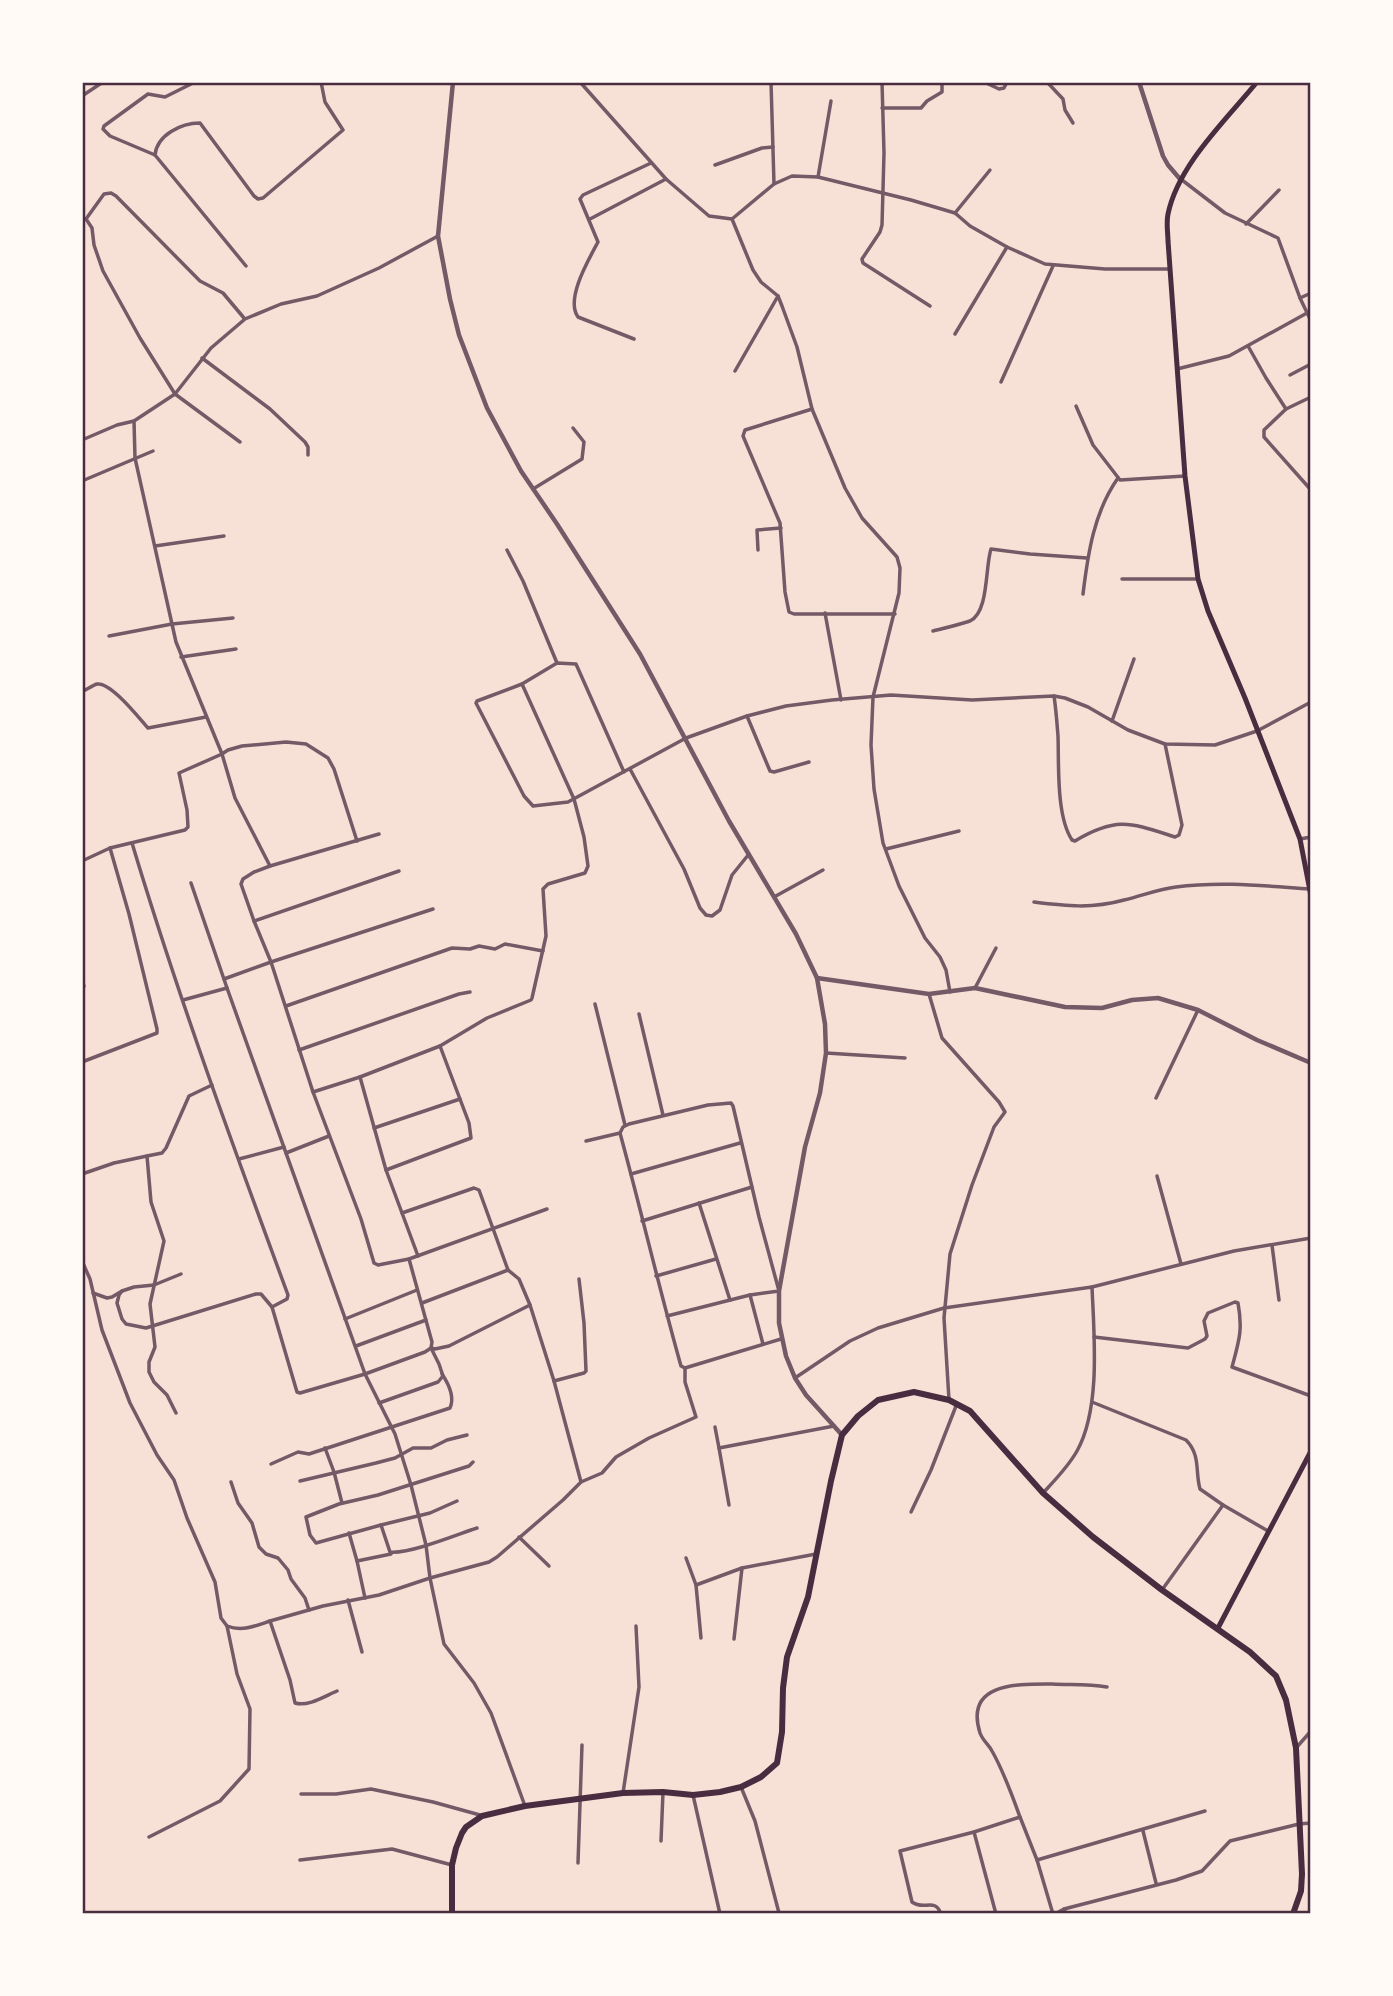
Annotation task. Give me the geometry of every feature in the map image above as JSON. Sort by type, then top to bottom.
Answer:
[{"type":"highway","points":[[452,1914],[452,1865],[461,1833],[482,1816],[580,1797],[623,1793],[713,1793],[741,1787],[771,1769],[778,1759],[782,1732],[787,1657],[808,1597],[842,1435],[858,1416],[884,1397],[918,1391],[949,1399],[975,1417],[1043,1493],[1093,1536],[1162,1590],[1250,1652],[1276,1676],[1286,1700],[1296,1748],[1302,1885],[1293,1914]]},
{"type":"main road","points":[[1257,82],[1205,144],[1180,179],[1168,215],[1170,269],[1185,476],[1198,579],[1208,611],[1300,839],[1311,896]]},
{"type":"main road","points":[[1218,1628],[1311,1451]]},
{"type":"street","points":[[82,96],[103,82]]},
{"type":"street","points":[[195,82],[164,97],[149,94],[103,129],[110,136],[155,155],[246,265]]},
{"type":"street","points":[[155,155],[157,145],[164,136],[193,123],[200,123],[254,196],[263,198],[344,130],[325,102],[321,82]]},
{"type":"street","points":[[453,82],[439,236],[450,299],[460,335],[487,408],[509,450],[640,654],[729,821],[796,934],[817,978],[825,1024],[826,1053],[820,1093],[805,1147],[779,1291],[779,1323],[781,1339],[795,1378],[806,1395],[842,1435]]},
{"type":"street","points":[[580,82],[666,179],[709,216],[732,219],[774,184],[792,176],[818,177],[954,213],[970,226],[1040,263],[1105,270],[1170,269]]},
{"type":"street","points":[[771,82],[774,184]]},
{"type":"street","points":[[882,82],[882,225],[862,260],[930,306]]},
{"type":"street","points":[[882,108],[921,108],[942,92],[942,82]]},
{"type":"street","points":[[985,82],[999,89],[1004,88],[1007,82]]},
{"type":"street","points":[[1047,82],[1063,99],[1065,110],[1073,123]]},
{"type":"street","points":[[1139,82],[1168,165],[1180,179],[1225,213],[1278,238],[1311,321]]},
{"type":"street","points":[[818,177],[831,101]]},
{"type":"street","points":[[715,164],[762,148],[773,147]]},
{"type":"street","points":[[634,339],[578,317],[574,309],[583,273],[598,242],[580,199],[581,195],[651,163]]},
{"type":"street","points":[[954,213],[990,170]]},
{"type":"street","points":[[589,219],[666,179]]},
{"type":"street","points":[[1246,224],[1279,190]]},
{"type":"street","points":[[240,442],[175,394],[103,271],[94,245],[92,228],[84,219],[104,194],[111,193],[116,196],[200,281],[223,293],[244,319]]},
{"type":"street","points":[[732,219],[759,280],[778,296],[797,347],[811,409],[845,488],[862,518],[897,557],[901,574],[895,614],[873,697],[871,745],[874,789],[886,849],[912,916],[946,970],[950,992]]},
{"type":"street","points":[[82,440],[134,421],[175,394],[202,358],[244,319],[281,304],[317,296],[379,268],[439,236]]},
{"type":"street","points":[[955,334],[1007,247]]},
{"type":"street","points":[[1001,382],[1053,266]]},
{"type":"street","points":[[1300,298],[1311,293]]},
{"type":"street","points":[[735,371],[778,296]]},
{"type":"street","points":[[1177,369],[1229,356],[1307,313]]},
{"type":"street","points":[[1248,346],[1286,409]]},
{"type":"street","points":[[202,358],[270,409],[296,433],[308,447],[307,455]]},
{"type":"street","points":[[1290,375],[1311,364]]},
{"type":"street","points":[[1311,397],[1286,409],[1264,430],[1264,437],[1311,489]]},
{"type":"street","points":[[1076,406],[1093,444],[1118,478],[1124,481],[1185,476]]},
{"type":"street","points":[[811,409],[755,426],[743,433],[781,528],[789,612],[895,614]]},
{"type":"street","points":[[134,421],[135,458],[176,642],[222,754],[235,797],[270,866]]},
{"type":"street","points":[[533,488],[582,459],[584,442],[573,428]]},
{"type":"street","points":[[82,481],[153,451]]},
{"type":"street","points":[[1083,593],[1087,558],[1098,514],[1118,478]]},
{"type":"street","points":[[758,550],[757,530],[781,528]]},
{"type":"street","points":[[155,545],[224,536]]},
{"type":"street","points":[[933,631],[973,620],[980,611],[985,595],[991,549],[1087,558]]},
{"type":"street","points":[[507,550],[557,663]]},
{"type":"street","points":[[1122,579],[1198,579]]},
{"type":"street","points":[[825,612],[841,699]]},
{"type":"street","points":[[109,636],[172,624],[233,618]]},
{"type":"street","points":[[181,657],[236,649]]},
{"type":"street","points":[[1112,721],[1134,659]]},
{"type":"street","points":[[624,772],[578,665],[557,663],[522,684],[476,703],[530,805],[564,803],[574,799],[630,769],[686,738],[747,716],[786,706],[902,695],[972,700],[1054,696],[1088,707],[1141,736],[1165,744],[1218,745],[1257,730],[1311,702]]},
{"type":"street","points":[[82,692],[97,684],[106,686],[148,728],[207,717]]},
{"type":"street","points":[[313,1091],[360,1077],[440,1046],[493,1015],[531,1000],[547,931],[543,889],[565,878],[585,873],[587,869],[584,837],[574,799],[522,684]]},
{"type":"street","points":[[1054,696],[1058,773],[1065,829],[1072,840],[1119,823],[1175,837],[1179,835],[1182,825],[1165,744]]},
{"type":"street","points":[[747,716],[770,771],[810,762]]},
{"type":"street","points":[[82,861],[110,848],[186,830],[187,810],[179,773],[228,750],[286,742],[306,744],[328,758],[358,841]]},
{"type":"street","points":[[630,769],[706,915],[712,916],[720,910],[732,875],[749,854]]},
{"type":"street","points":[[886,849],[959,831]]},
{"type":"street","points":[[379,834],[270,866],[254,872],[243,879],[241,884],[271,962],[329,1136],[361,1219],[373,1263],[378,1265],[418,1256],[547,1209]]},
{"type":"street","points":[[1300,839],[1311,837]]},
{"type":"street","points":[[132,843],[158,930],[288,1295],[287,1299],[272,1307]]},
{"type":"street","points":[[82,1062],[157,1033],[110,848]]},
{"type":"street","points":[[774,897],[822,870]]},
{"type":"street","points":[[254,921],[399,871]]},
{"type":"street","points":[[191,883],[365,1374],[392,1427],[401,1454],[426,1545],[444,1644],[474,1683],[491,1713],[525,1806]]},
{"type":"street","points":[[1034,902],[1071,907],[1096,905],[1151,891],[1217,884],[1310,889]]},
{"type":"street","points":[[224,979],[433,909]]},
{"type":"street","points":[[286,1006],[453,948],[479,946],[495,949],[505,944],[542,951]]},
{"type":"street","points":[[975,988],[996,948]]},
{"type":"street","points":[[817,978],[929,994],[975,988],[1065,1007],[1101,1008],[1154,997],[1198,1010],[1311,1063]]},
{"type":"street","points":[[82,980],[84,986]]},
{"type":"street","points":[[183,1000],[227,988]]},
{"type":"street","points":[[299,1050],[459,993],[470,992]]},
{"type":"street","points":[[929,994],[942,1038],[1005,1112],[994,1127],[950,1254],[944,1308],[949,1399]]},
{"type":"street","points":[[595,1004],[625,1125]]},
{"type":"street","points":[[1157,1098],[1198,1010]]},
{"type":"street","points":[[639,1014],[663,1115]]},
{"type":"street","points":[[386,1170],[471,1138],[469,1123],[440,1046]]},
{"type":"street","points":[[826,1053],[905,1058]]},
{"type":"street","points":[[360,1077],[386,1170],[418,1256]]},
{"type":"street","points":[[82,1174],[114,1163],[163,1153],[188,1096],[212,1085]]},
{"type":"street","points":[[374,1128],[460,1099]]},
{"type":"street","points":[[685,1368],[681,1366],[667,1317],[620,1129],[625,1125],[663,1115],[731,1103],[779,1291]]},
{"type":"street","points":[[586,1141],[620,1133]]},
{"type":"street","points":[[286,1153],[329,1136]]},
{"type":"street","points":[[631,1174],[741,1143]]},
{"type":"street","points":[[239,1159],[284,1147]]},
{"type":"street","points":[[147,1156],[151,1202],[164,1241],[150,1304],[155,1348],[149,1362],[149,1372],[154,1382],[167,1395],[176,1413]]},
{"type":"street","points":[[1157,1176],[1181,1264]]},
{"type":"street","points":[[642,1221],[752,1187]]},
{"type":"street","points":[[402,1213],[479,1190],[508,1270],[519,1279],[530,1304],[581,1482]]},
{"type":"street","points":[[699,1203],[730,1300]]},
{"type":"street","points":[[795,1378],[850,1341],[878,1328],[944,1308],[1092,1287],[1234,1251],[1311,1238]]},
{"type":"street","points":[[1272,1245],[1279,1300]]},
{"type":"street","points":[[271,1464],[298,1452],[309,1454],[450,1408],[452,1402],[448,1385],[431,1348],[432,1342],[408,1259]]},
{"type":"street","points":[[656,1276],[716,1259]]},
{"type":"street","points":[[82,1261],[102,1330],[130,1403],[157,1455],[174,1480],[187,1518],[215,1582],[221,1618],[227,1626],[237,1674],[250,1709],[248,1769],[220,1801],[149,1838]]},
{"type":"street","points":[[422,1304],[508,1270]]},
{"type":"street","points":[[93,1293],[107,1298],[134,1287],[154,1285],[181,1274]]},
{"type":"street","points":[[554,1381],[586,1371],[579,1279]]},
{"type":"street","points":[[1043,1493],[1070,1462],[1086,1430],[1092,1402],[1092,1287]]},
{"type":"street","points":[[345,1319],[417,1290]]},
{"type":"street","points":[[122,1291],[117,1303],[122,1319],[126,1324],[146,1328],[258,1294],[272,1307],[299,1393],[365,1374],[431,1348],[449,1346],[530,1304]]},
{"type":"street","points":[[667,1317],[750,1295],[779,1291]]},
{"type":"street","points":[[750,1295],[763,1343]]},
{"type":"street","points":[[1094,1337],[1188,1348],[1207,1336],[1205,1321],[1208,1313],[1235,1302],[1238,1303],[1242,1323],[1232,1367],[1311,1396]]},
{"type":"street","points":[[356,1346],[426,1320]]},
{"type":"street","points":[[685,1368],[781,1339]]},
{"type":"street","points":[[227,1626],[244,1629],[309,1610],[385,1593],[489,1562],[581,1482],[602,1473],[616,1457],[649,1438],[696,1417],[685,1382],[685,1368]]},
{"type":"street","points":[[379,1403],[438,1382],[442,1374]]},
{"type":"street","points":[[1092,1402],[1186,1440],[1198,1459],[1200,1489],[1223,1506],[1268,1531]]},
{"type":"street","points":[[911,1512],[957,1404]]},
{"type":"street","points":[[719,1448],[834,1426]]},
{"type":"street","points":[[715,1427],[729,1505]]},
{"type":"street","points":[[300,1481],[376,1464],[413,1448],[431,1448],[467,1435]]},
{"type":"street","points":[[326,1448],[342,1503]]},
{"type":"street","points":[[457,1501],[419,1516],[316,1543],[310,1535],[307,1516],[342,1503],[411,1485],[469,1466],[472,1462]]},
{"type":"street","points":[[231,1482],[238,1503],[252,1523],[259,1547],[266,1554],[278,1558],[288,1570],[309,1610]]},
{"type":"street","points":[[1162,1590],[1223,1506]]},
{"type":"street","points":[[381,1525],[390,1552],[393,1553]]},
{"type":"street","points":[[356,1561],[426,1545],[477,1528]]},
{"type":"street","points":[[349,1533],[365,1598]]},
{"type":"street","points":[[519,1537],[549,1566]]},
{"type":"street","points":[[696,1585],[742,1568],[818,1553]]},
{"type":"street","points":[[686,1558],[696,1585],[701,1638]]},
{"type":"street","points":[[734,1639],[742,1568]]},
{"type":"street","points":[[348,1601],[362,1652]]},
{"type":"street","points":[[270,1621],[295,1703],[299,1705],[309,1702],[337,1690]]},
{"type":"street","points":[[623,1793],[639,1687],[636,1626]]},
{"type":"street","points":[[1107,1687],[1079,1684],[1012,1685],[997,1689],[981,1700],[977,1712],[980,1733],[992,1749],[1008,1783],[1054,1914],[1202,1871],[1230,1841],[1299,1824],[1311,1824]]},
{"type":"street","points":[[1296,1748],[1311,1731]]},
{"type":"street","points":[[578,1863],[582,1745]]},
{"type":"street","points":[[741,1787],[755,1821],[779,1913]]},
{"type":"street","points":[[301,1794],[336,1794],[371,1789],[482,1816]]},
{"type":"street","points":[[661,1841],[663,1792]]},
{"type":"street","points":[[693,1795],[720,1914]]},
{"type":"street","points":[[1037,1860],[1205,1811]]},
{"type":"street","points":[[941,1914],[935,1905],[918,1906],[912,1902],[900,1851],[1020,1817]]},
{"type":"street","points":[[1143,1831],[1156,1884]]},
{"type":"street","points":[[974,1832],[996,1914]]},
{"type":"street","points":[[300,1860],[392,1849],[452,1865]]}]
